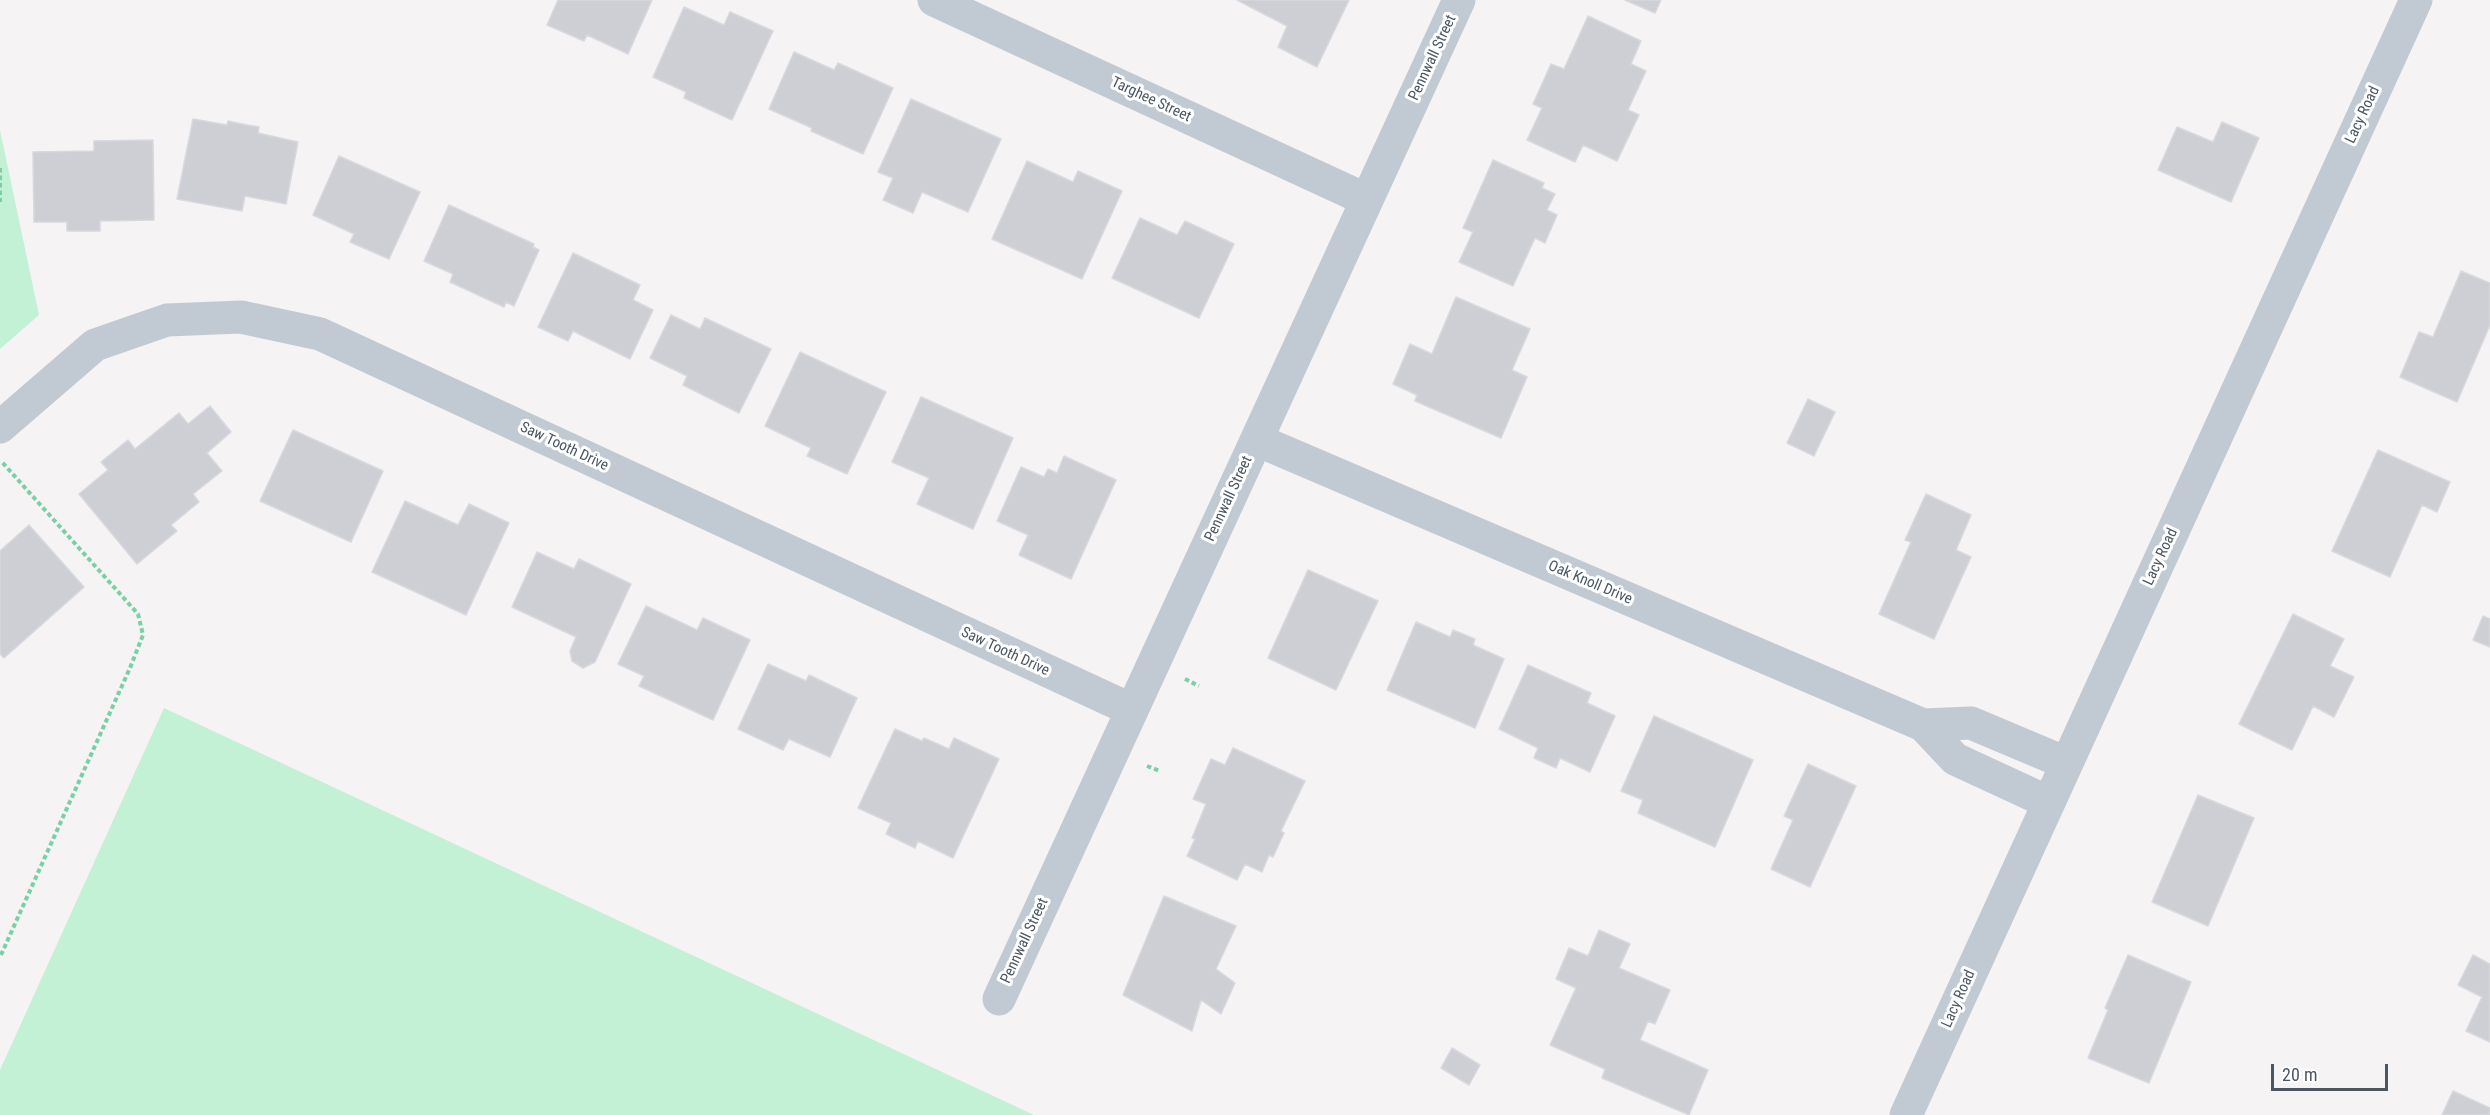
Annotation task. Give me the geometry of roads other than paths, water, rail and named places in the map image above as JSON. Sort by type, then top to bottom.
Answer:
[{"type":"street","name":"Targhee Street","points":[[934,0],[1367,200]]},
{"type":"street","name":"Pennwall Street","points":[[999,999],[1459,0]]},
{"type":"street","name":"Lacy Road","points":[[1906,1115],[2416,0]]},
{"type":"street","name":"Saw Tooth Drive","points":[[0,427],[95,345],[167,320],[241,317],[320,334],[1132,710]]},
{"type":"street","name":"Oak Knoll Drive","points":[[1257,440],[1923,725],[1955,759],[2048,802]]},
{"type":"street","name":"Oak Knoll Drive","points":[[1923,725],[1971,723],[2066,763]]}]
